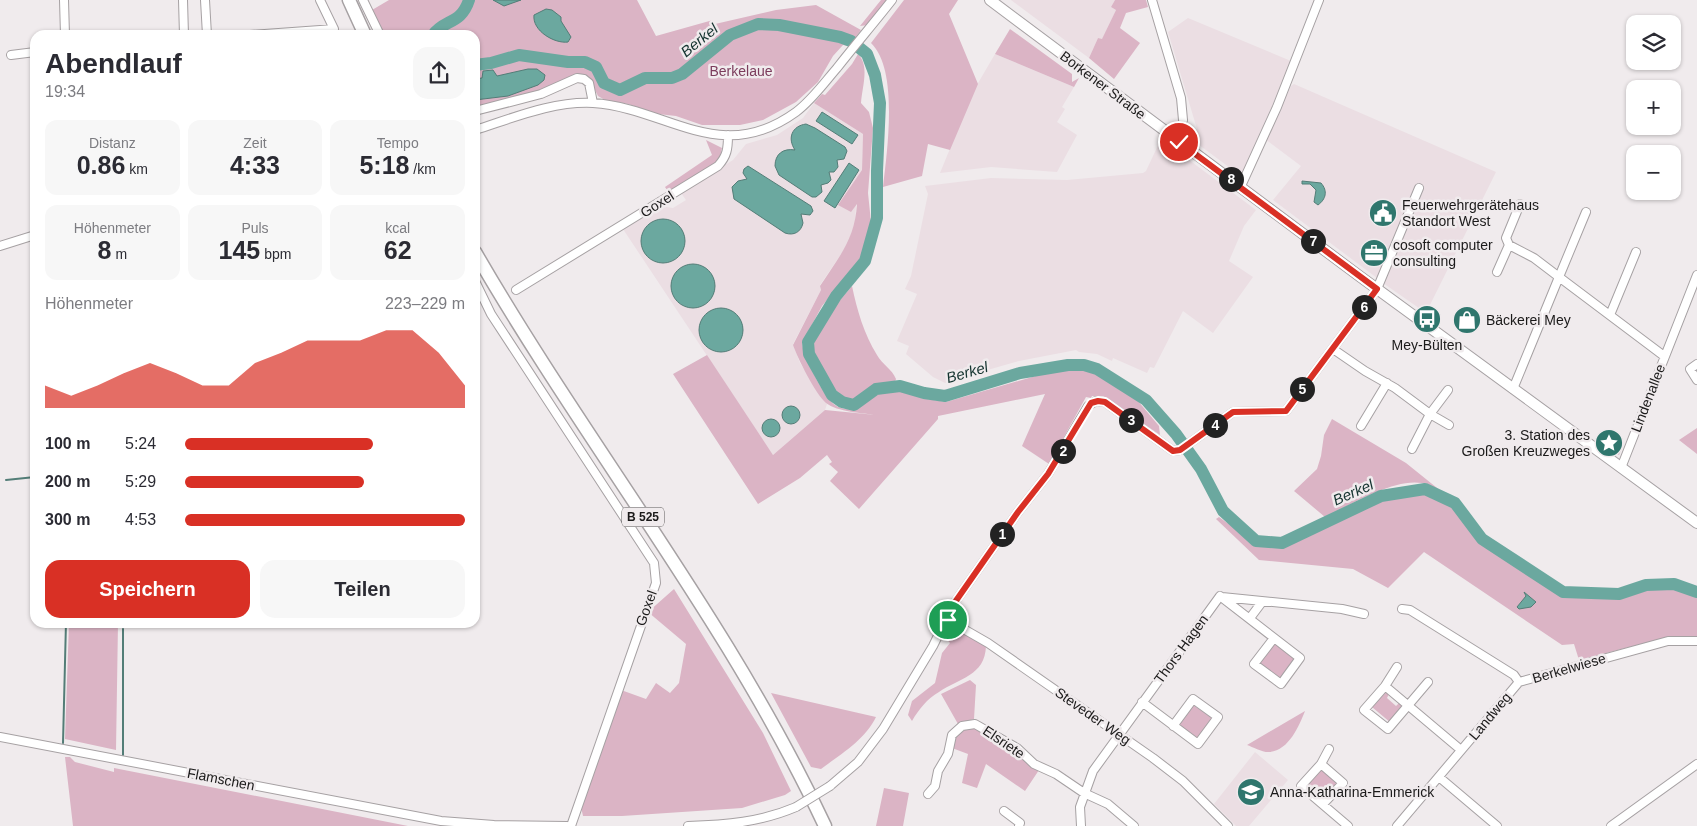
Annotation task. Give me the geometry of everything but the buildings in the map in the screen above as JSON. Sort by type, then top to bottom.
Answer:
[{"type":"main road","points":[[349,0],[364,30]]},
{"type":"main road","name":"B 525","points":[[480,260],[540,361],[724,641],[781,738],[825,826]]},
{"type":"street","points":[[64,0],[65,30]]},
{"type":"street","points":[[183,0],[184,30]]},
{"type":"street","points":[[205,0],[207,30]]},
{"type":"street","points":[[320,0],[334,29],[320,30]]},
{"type":"street","points":[[363,0],[378,30]]},
{"type":"street","points":[[480,129],[561,106],[592,103],[629,109],[700,133],[728,135],[763,129],[791,116],[810,100],[892,0]]},
{"type":"street","name":"Borkener Straße","points":[[990,0],[1377,289],[1697,523]]},
{"type":"street","points":[[1152,0],[1181,98],[1182,120]]},
{"type":"street","points":[[1241,186],[1277,107],[1319,0]]},
{"type":"street","points":[[11,55],[30,53]]},
{"type":"street","points":[[480,110],[541,94],[577,78],[584,79],[589,83],[592,103]]},
{"type":"street","name":"Goxel","points":[[516,290],[718,166],[725,158],[728,150],[728,135]]},
{"type":"street","points":[[688,826],[738,824],[776,815],[796,807],[830,786],[870,748],[948,620],[953,605],[1018,512],[1048,474],[1091,403],[1105,402],[1176,450],[1233,412],[1286,411],[1377,289],[1419,188]]},
{"type":"street","points":[[1497,272],[1509,245],[1506,238],[1520,204]]},
{"type":"street","points":[[1513,389],[1586,212]]},
{"type":"street","points":[[0,246],[30,237]]},
{"type":"street","name":"Lindenallee","points":[[1509,245],[1534,258],[1664,356]]},
{"type":"street","points":[[1610,315],[1636,252]]},
{"type":"street","name":"Lindenallee","points":[[1620,468],[1697,275]]},
{"type":"street","name":"Goxel","points":[[480,291],[491,314],[654,564],[656,573],[656,583],[571,826]]},
{"type":"street","points":[[1333,349],[1449,425]]},
{"type":"street","points":[[1697,364],[1690,369],[1697,380]]},
{"type":"street","points":[[1361,426],[1386,383]]},
{"type":"street","points":[[1412,449],[1430,414],[1448,390]]},
{"type":"street","points":[[1220,596],[1262,602],[1342,609],[1364,614]]},
{"type":"street","points":[[1220,596],[1300,658],[1281,684],[1254,664],[1274,638]]},
{"type":"street","name":"Thors Hagen","points":[[1081,826],[1080,807],[1093,772],[1220,596]]},
{"type":"street","points":[[1250,618],[1262,602]]},
{"type":"street","name":"Berkelwiese","points":[[1402,609],[1410,610],[1514,674],[1519,682],[1668,641],[1697,641]]},
{"type":"street","name":"Steveder Weg","points":[[948,620],[988,642],[1183,781],[1228,826]]},
{"type":"street","points":[[1397,667],[1385,686],[1364,710],[1388,729],[1409,707],[1428,682]]},
{"type":"street","name":"Landweg","points":[[1397,826],[1519,682]]},
{"type":"street","name":"Landweg","points":[[1385,686],[1460,750]]},
{"type":"street","points":[[1142,702],[1173,726],[1198,744],[1218,718],[1193,699],[1173,726]]},
{"type":"street","name":"Elsriete","points":[[928,794],[935,786],[938,770],[948,754],[952,735],[969,724],[984,727],[998,738],[1017,748],[1034,764],[1056,774],[1084,793],[1108,804],[1134,826]]},
{"type":"street","name":"Flamschen","points":[[0,737],[441,821],[494,826],[567,826]]},
{"type":"street","points":[[1329,749],[1320,764],[1302,786],[1348,826]]},
{"type":"street","points":[[1320,764],[1343,783],[1323,804]]},
{"type":"street","points":[[1612,826],[1697,764]]},
{"type":"street","points":[[1439,777],[1498,826]]},
{"type":"street","points":[[1004,811],[1021,825]]},
{"type":"shaded area","points":[[493,0],[521,0],[504,6]]},
{"type":"shaded area","points":[[1011,0],[1115,0],[1111,7],[1116,10],[1102,40],[1098,38],[1089,58]]},
{"type":"shaded area","points":[[546,9],[552,10],[561,17],[561,21],[571,37],[568,42],[551,39],[540,31],[534,21],[534,15]]},
{"type":"shaded area","points":[[1188,18],[1291,61],[1248,164],[1243,171],[1237,173],[1191,139],[1190,133],[1197,129],[1168,32]]},
{"type":"shaded area","points":[[995,54],[1074,87],[1062,107],[1065,109],[1057,122],[1077,135],[1057,172],[991,167],[940,173],[974,90]]},
{"type":"shaded area","points":[[528,69],[537,69],[545,75],[544,80],[538,85],[508,96],[480,99],[480,78],[482,78],[483,71],[493,70],[497,76]]},
{"type":"shaded area","points":[[1294,84],[1496,172],[1426,313],[1383,283],[1388,262],[1377,278],[1273,200],[1301,166],[1265,139],[1291,86]]},
{"type":"shaded area","points":[[814,103],[863,134],[862,170],[856,204],[855,226],[848,244],[820,285],[821,290],[793,344],[800,363],[827,404],[825,410],[773,455],[623,229],[660,206],[673,208],[686,200],[681,193],[733,160],[746,144],[777,135],[803,118]]},
{"type":"shaded area","points":[[822,112],[858,135],[852,144],[816,121]]},
{"type":"shaded area","points":[[806,124],[845,147],[847,151],[844,159],[837,160],[838,167],[834,172],[829,172],[831,180],[821,185],[822,192],[816,197],[812,197],[779,175],[775,166],[776,158],[780,153],[787,150],[795,150],[791,141],[792,133],[797,127]]},
{"type":"shaded area","points":[[1161,139],[1256,210],[1244,226],[1229,261],[1253,277],[1213,333],[1183,311],[1154,368],[1150,367],[1147,373],[1113,358],[1112,361],[1097,354],[1076,350],[1019,361],[984,371],[959,382],[945,383],[933,377],[906,354],[909,346],[897,341],[917,294],[905,289],[911,276],[928,194],[925,186],[991,178],[1067,180],[1143,173],[1146,171]]},
{"type":"shaded area","points":[[849,163],[859,170],[835,208],[824,201]]},
{"type":"shaded area","points":[[748,166],[811,206],[813,211],[810,215],[801,214],[803,223],[799,231],[794,234],[785,233],[734,199],[732,187],[738,181],[747,179],[743,173],[744,169]]},
{"type":"shaded area","points":[[1302,181],[1321,183],[1325,189],[1323,200],[1318,205],[1314,202],[1316,190],[1310,184],[1302,184]]},
{"type":"shaded area","points":[[659,219],[667,219],[679,225],[685,241],[679,257],[667,263],[659,263],[647,257],[641,245],[641,237],[647,225]]},
{"type":"shaded area","points":[[689,264],[697,264],[709,270],[715,286],[709,302],[697,308],[689,308],[677,302],[671,290],[671,282],[677,270]]},
{"type":"shaded area","points":[[717,308],[725,308],[737,314],[743,330],[737,346],[725,352],[717,352],[705,346],[699,334],[699,326],[705,314]]},
{"type":"shaded area","points":[[791,406],[797,409],[800,415],[797,421],[791,424],[785,421],[782,415],[785,409]]},
{"type":"shaded area","points":[[771,419],[777,422],[780,428],[777,434],[771,437],[765,434],[762,428],[765,422]]},
{"type":"shaded area","points":[[1524,592],[1536,602],[1531,607],[1519,609],[1517,607],[1526,596]]},
{"type":"shaded area","name":"Anna-Katharina-Emmerick","points":[[1255,752],[1288,780],[1249,826],[1236,826],[1214,804]]},
{"type":"green space","name":"Berkelaue","points":[[389,0],[637,0],[656,36],[713,20],[715,24],[776,10],[816,5],[861,30],[849,46],[843,45],[833,56],[818,82],[796,102],[763,120],[740,125],[702,125],[676,116],[658,114],[628,104],[605,100],[598,96],[588,76],[579,76],[536,93],[480,109],[480,30],[381,30],[372,10]]},
{"type":"green space","points":[[881,0],[888,0],[868,25],[860,26]]},
{"type":"green space","points":[[904,0],[958,0],[949,14],[978,84],[950,150],[928,144],[922,176],[883,187],[887,153],[888,91],[880,55],[871,43]]},
{"type":"green space","points":[[1115,0],[1146,0],[1148,7],[1126,13],[1120,28],[1140,43],[1114,79],[1089,58],[1098,38],[1102,39],[1116,10],[1111,7]]},
{"type":"green space","points":[[1010,29],[1072,74],[1072,82],[1079,78],[1074,87],[995,54]]},
{"type":"green space","points":[[858,54],[864,64],[861,103],[869,112],[873,128],[868,193],[870,230],[859,261],[822,306],[802,343],[815,376],[830,401],[840,408],[858,408],[879,393],[904,391],[921,398],[946,402],[1039,375],[1065,370],[1084,370],[1104,377],[1138,401],[1159,426],[1160,435],[1103,396],[1086,397],[1049,464],[1022,446],[1045,394],[938,416],[938,419],[859,509],[830,481],[838,472],[829,464],[832,462],[827,455],[800,478],[758,504],[673,374],[707,355],[773,455],[825,410],[876,415],[843,410],[826,403],[812,384],[793,345],[821,290],[820,286],[845,247],[856,216],[857,204],[851,212],[838,205],[862,170],[863,134],[814,103],[822,94],[825,95],[852,64]]},
{"type":"green space","points":[[706,140],[722,148],[719,161],[669,193],[665,187],[712,155]]},
{"type":"green space","points":[[852,286],[868,339],[879,358],[896,379],[895,382],[876,386],[849,401],[837,394],[813,350],[814,341],[821,324]]},
{"type":"green space","points":[[1332,419],[1406,463],[1452,500],[1430,486],[1422,483],[1411,483],[1385,488],[1325,517],[1294,491],[1317,469],[1324,435]]},
{"type":"green space","points":[[1697,428],[1697,454],[1679,440]]},
{"type":"green space","points":[[1607,434],[1623,445],[1619,455],[1601,442]]},
{"type":"green space","points":[[1421,491],[1452,504],[1479,539],[1562,595],[1620,597],[1647,587],[1671,586],[1697,595],[1697,637],[1672,636],[1579,660],[1574,644],[1562,645],[1424,552],[1388,588],[1353,569],[1259,560],[1216,519],[1219,517],[1255,543],[1284,545],[1381,499]]},
{"type":"green space","points":[[674,589],[763,733],[791,791],[785,795],[742,808],[622,816],[583,816],[581,807],[621,690],[646,699],[656,683],[670,693],[679,683],[686,644],[648,612]]},
{"type":"green space","points":[[69,628],[118,628],[116,750],[65,739]]},
{"type":"green space","points":[[960,629],[986,646],[985,656],[981,664],[970,675],[931,698],[920,708],[912,721],[908,715],[912,701],[935,683],[942,653],[950,643],[945,637],[951,630]]},
{"type":"green space","points":[[1275,642],[1296,658],[1279,680],[1260,663]]},
{"type":"green space","points":[[970,680],[976,685],[974,719],[958,724],[941,694]]},
{"type":"green space","points":[[1385,692],[1389,694],[1387,698],[1396,706],[1399,703],[1402,706],[1391,723],[1372,707]]},
{"type":"green space","points":[[771,693],[876,717],[866,733],[844,752],[821,769],[811,767]]},
{"type":"green space","points":[[1193,705],[1212,718],[1197,738],[1178,725]]},
{"type":"green space","points":[[1305,711],[1300,723],[1283,747],[1267,752],[1247,745]]},
{"type":"green space","points":[[974,727],[1018,752],[1039,770],[1025,791],[986,764],[977,788],[962,783],[968,754],[952,748],[959,733]]},
{"type":"green space","points":[[65,757],[70,757],[75,762],[114,772],[114,768],[408,826],[73,826]]},
{"type":"green space","points":[[1320,768],[1338,784],[1323,800],[1306,785]]},
{"type":"green space","points":[[884,788],[909,793],[903,826],[876,826]]},
{"type":"waterway","name":"Berkel","points":[[437,30],[462,14],[469,0]]},
{"type":"waterway","name":"Berkel","points":[[480,64],[519,55],[568,62],[585,62],[596,67],[604,83],[620,90],[645,78],[672,78],[682,74],[730,35],[758,24],[779,25],[840,37],[851,41],[867,54],[875,75],[880,103],[877,218],[865,261],[836,296],[808,342],[809,354],[832,395],[842,402],[854,405],[876,389],[900,386],[924,393],[945,396],[1020,373],[1068,365],[1084,365],[1097,369],[1146,400],[1176,434],[1201,469],[1223,511],[1256,541],[1282,543],[1381,496],[1425,489],[1455,503],[1482,539],[1563,592],[1619,594],[1646,585],[1674,584],[1697,592]]},
{"type":"waterway","points":[[6,480],[30,478]]},
{"type":"waterway","points":[[63,743],[66,628]]},
{"type":"waterway","points":[[123,629],[123,755]]},
{"type":"place","name":"Feuerwehrgerätehaus Standort West","points":[[1383,213]]},
{"type":"place","name":"cosoft computer consulting","points":[[1374,253]]},
{"type":"place","name":"Mey-Bülten","points":[[1427,319]]},
{"type":"place","name":"Bäckerei Mey","points":[[1467,320]]},
{"type":"place","name":"3. Station des Großen Kreuzweges","points":[[1609,443]]},
{"type":"place","name":"Anna-Katharina-Emmerick","points":[[1251,792]]},
{"type":"route","points":[[948,620],[953,605],[1018,512],[1048,474],[1091,403],[1105,402],[1173,451],[1180,450],[1233,412],[1286,411],[1377,289],[1179,142]]}]
